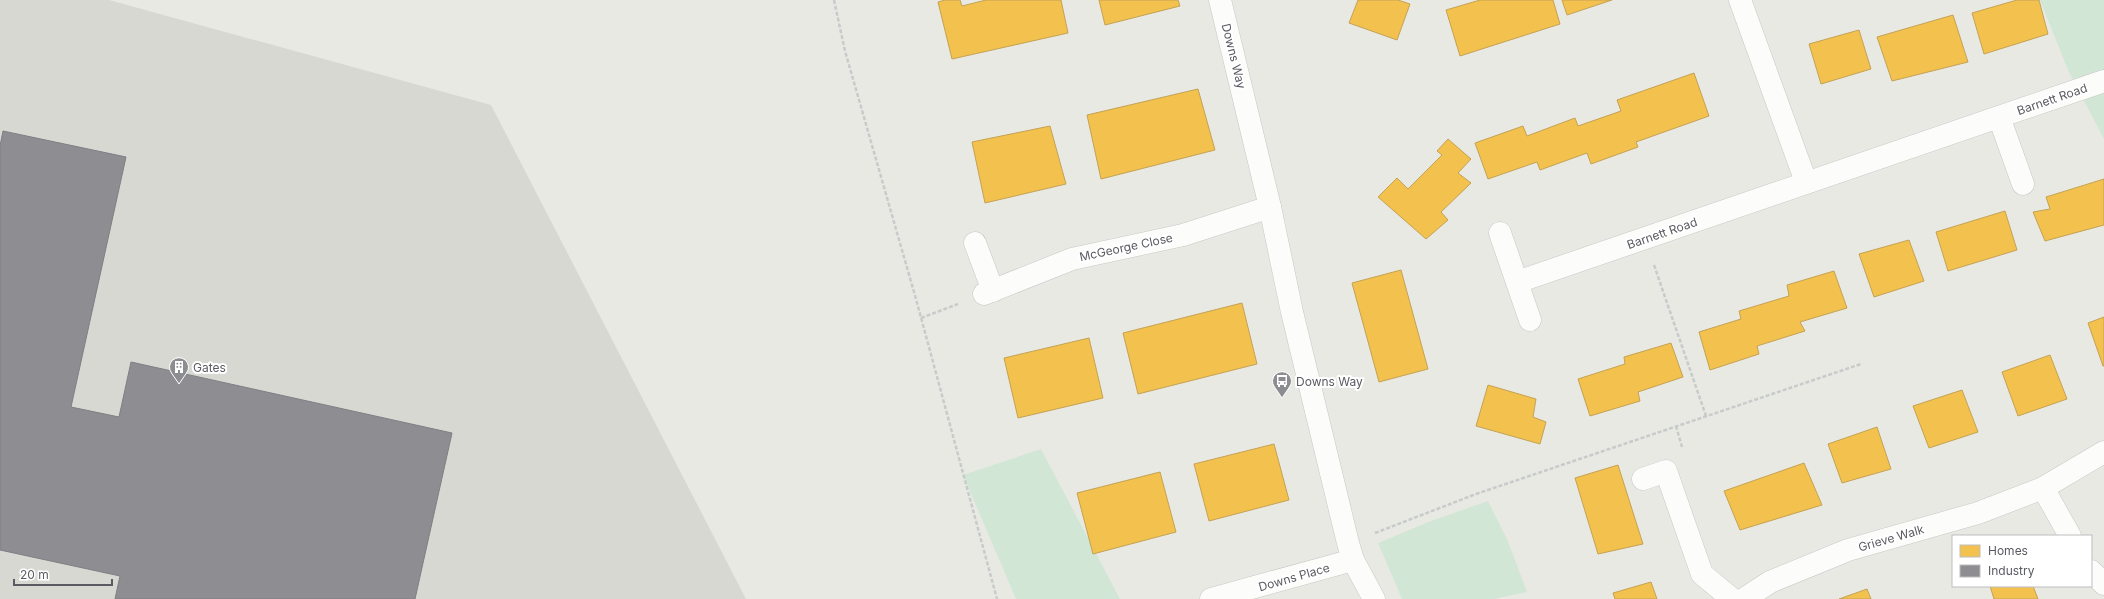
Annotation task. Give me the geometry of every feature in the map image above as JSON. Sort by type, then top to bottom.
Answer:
[{"type":"street","name":"Downs Way","points":[[1220,0],[1270,207],[1292,312],[1350,552],[1374,599]]},
{"type":"street","points":[[1740,0],[1806,182]]},
{"type":"street","name":"Barnett Road","points":[[1517,282],[2104,81]]},
{"type":"street","points":[[1999,117],[2023,184]]},
{"type":"street","name":"McGeorge Close","points":[[989,292],[1072,259],[1182,235],[1270,207]]},
{"type":"street","points":[[1500,233],[1530,320]]},
{"type":"street","points":[[975,243],[989,292]]},
{"type":"street","name":"Grieve Walk","points":[[1744,599],[1770,582],[1848,550],[1978,513],[2043,488],[2104,452]]},
{"type":"street","points":[[1643,479],[1675,469],[1702,574],[1732,599]]},
{"type":"street","points":[[2043,488],[2069,535]]},
{"type":"street","name":"Downs Place","points":[[1211,599],[1350,552]]},
{"type":"street","points":[[2092,572],[2104,584]]},
{"type":"path","points":[[834,0],[845,51],[921,318],[997,599]]},
{"type":"path","points":[[1646,239],[1706,416]]},
{"type":"path","points":[[921,318],[989,292]]},
{"type":"path","points":[[1350,552],[1476,494],[1861,364]]},
{"type":"shaded area","points":[[0,0],[109,0],[491,105],[746,599],[0,599]]},
{"type":"green space","points":[[2040,0],[2104,0],[2104,139],[2068,70]]},
{"type":"green space","points":[[1041,449],[1120,599],[1016,599],[963,475]]},
{"type":"green space","points":[[1488,501],[1507,539],[1527,592],[1494,599],[1402,599],[1378,543],[1431,521]]},
{"type":"building: Homes","points":[[945,0],[960,0],[962,6],[986,0],[1061,0],[1068,33],[952,59],[938,2]]},
{"type":"building: Homes","points":[[1099,0],[1178,0],[1180,6],[1105,25]]},
{"type":"building: Homes","points":[[1358,0],[1398,0],[1410,4],[1397,40],[1349,23]]},
{"type":"building: Homes","points":[[1480,0],[1553,0],[1560,24],[1460,56],[1446,10]]},
{"type":"building: Homes","points":[[1562,0],[1612,0],[1567,15]]},
{"type":"building: Homes","points":[[2017,0],[2039,0],[2048,34],[1984,54],[1972,13]]},
{"type":"building: Homes","points":[[1953,15],[1968,62],[1892,81],[1877,37]]},
{"type":"building: Homes","points":[[1859,30],[1871,69],[1821,84],[1809,44]]},
{"type":"building: Homes","points":[[1694,73],[1709,116],[1636,142],[1638,147],[1591,164],[1587,153],[1540,170],[1537,162],[1488,179],[1475,143],[1523,126],[1527,136],[1575,118],[1578,126],[1621,111],[1617,100]]},
{"type":"building: Homes","points":[[1198,89],[1215,150],[1101,179],[1087,115]]},
{"type":"building: Homes","points":[[1050,126],[1066,184],[985,203],[972,142]]},
{"type":"building: Homes","points":[[1448,139],[1471,159],[1458,173],[1471,183],[1441,212],[1448,220],[1426,239],[1378,197],[1397,178],[1408,189],[1442,155],[1437,151]]},
{"type":"building: Homes","points":[[2104,179],[2104,225],[2045,241],[2033,212],[2050,209],[2046,197]]},
{"type":"building: Homes","points":[[2005,211],[2017,250],[1948,271],[1936,232]]},
{"type":"building: Homes","points":[[1909,240],[1924,281],[1874,297],[1859,254]]},
{"type":"building: Homes","points":[[1401,270],[1428,369],[1379,382],[1352,283]]},
{"type":"building: Homes","points":[[1834,271],[1847,308],[1800,322],[1805,331],[1757,346],[1759,354],[1710,370],[1699,332],[1741,319],[1739,311],[1789,296],[1787,285]]},
{"type":"building: Homes","points":[[1242,303],[1257,364],[1138,394],[1123,333]]},
{"type":"building: Homes","points":[[2104,317],[2104,366],[2103,366],[2088,323]]},
{"type":"building: Homes","points":[[1089,338],[1103,398],[1018,418],[1004,358]]},
{"type":"building: Homes","points":[[1671,343],[1683,377],[1638,392],[1640,401],[1590,416],[1578,379],[1625,364],[1624,357]]},
{"type":"building: Homes","points":[[2050,355],[2067,399],[2018,416],[2002,372]]},
{"type":"building: Homes","points":[[1488,385],[1536,399],[1533,417],[1546,422],[1540,444],[1476,426]]},
{"type":"building: Homes","points":[[1962,390],[1978,432],[1929,448],[1913,406]]},
{"type":"building: Homes","points":[[1877,427],[1891,469],[1842,483],[1828,444]]},
{"type":"building: Homes","points":[[1274,444],[1289,500],[1209,521],[1194,464]]},
{"type":"building: Homes","points":[[1804,463],[1822,505],[1740,530],[1724,491]]},
{"type":"building: Homes","points":[[1618,465],[1643,544],[1598,554],[1575,478]]},
{"type":"building: Homes","points":[[1160,472],[1176,532],[1093,554],[1077,493]]},
{"type":"building: Homes","points":[[1651,582],[1657,599],[1615,599],[1613,593]]},
{"type":"building: Homes","points":[[1990,587],[2033,587],[2038,599],[1994,599]]},
{"type":"building: Homes","points":[[1867,589],[1871,599],[1839,599]]},
{"type":"building: Industry","name":"Gates","points":[[3,131],[126,157],[71,407],[119,417],[131,362],[452,433],[415,599],[115,599],[120,576],[0,550],[0,146]]},
{"type":"place","name":"Gates","points":[[179,384]]},
{"type":"place","name":"Downs Way","points":[[1282,398]]}]
